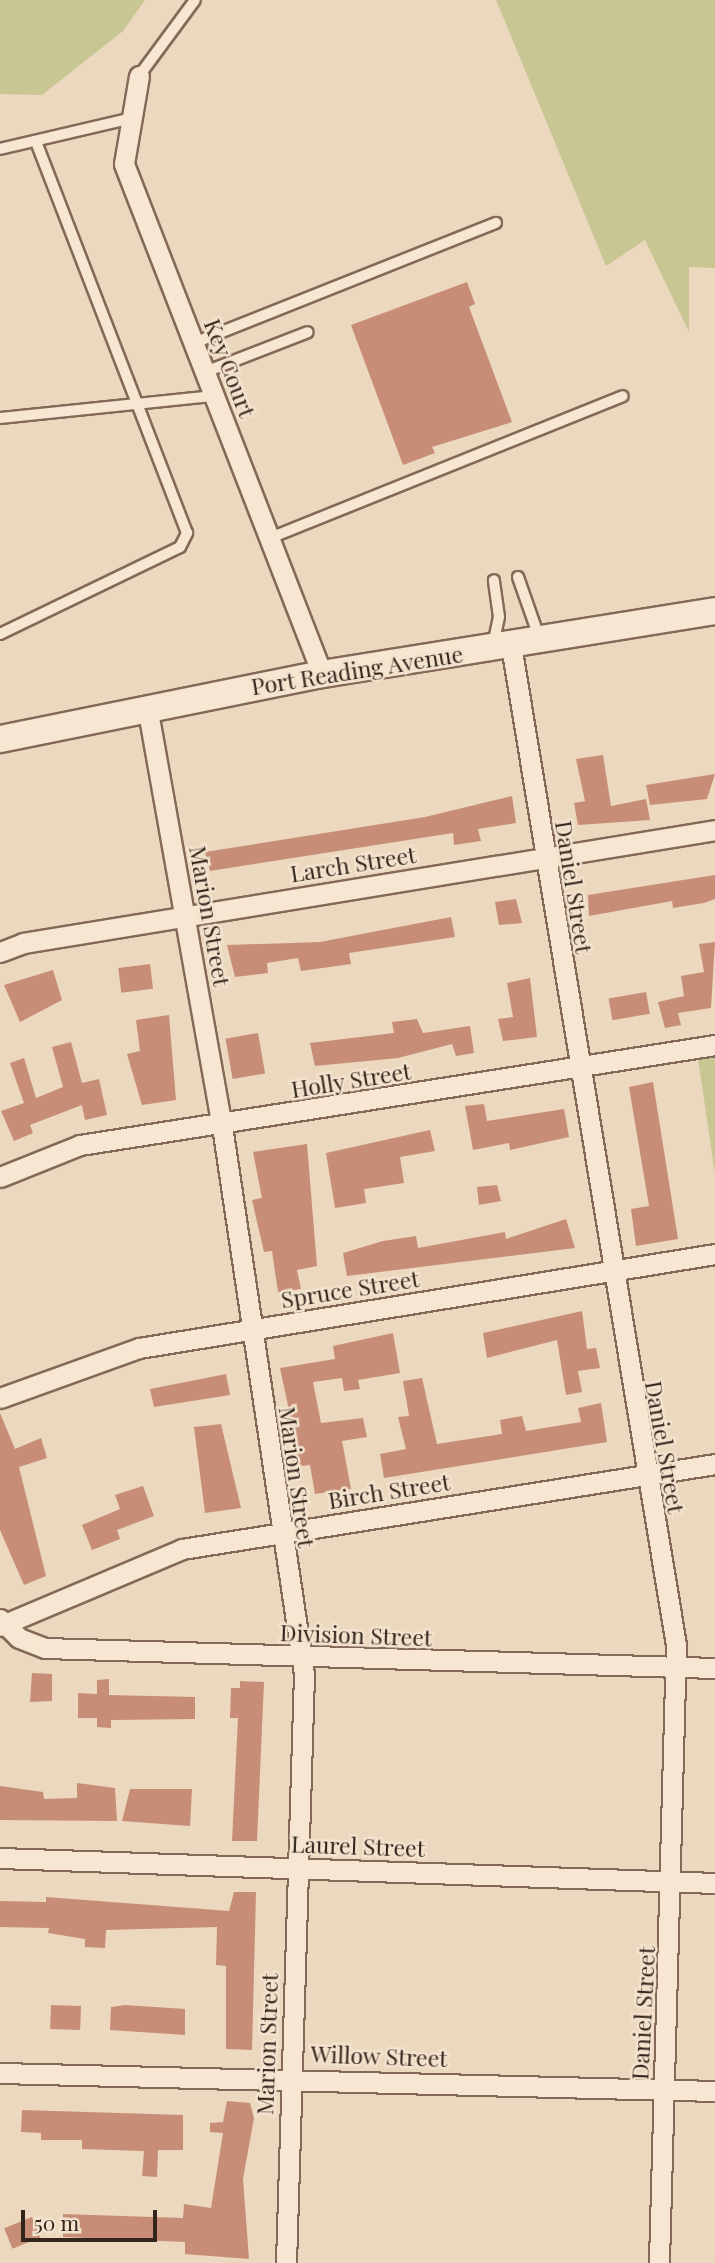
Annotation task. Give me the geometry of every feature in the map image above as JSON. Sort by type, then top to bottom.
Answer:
[{"type":"street","name":"Key Court","points":[[139,76],[124,164],[322,674]]},
{"type":"street","name":"Port Reading Avenue","points":[[0,739],[147,706],[322,674],[715,611]]},
{"type":"street","name":"Daniel Street","points":[[501,647],[545,857],[677,1667],[674,1882],[659,2263]]},
{"type":"street","name":"Marion Street","points":[[147,706],[222,1126],[300,1658],[286,2263]]},
{"type":"street","name":"Larch Street","points":[[0,952],[185,916],[715,830]]},
{"type":"street","name":"Holly Street","points":[[0,1177],[80,1145],[222,1126],[715,1045]]},
{"type":"street","name":"Spruce Street","points":[[0,1398],[139,1348],[715,1254]]},
{"type":"street","name":"Birch Street","points":[[1,1623],[182,1549],[715,1464]]},
{"type":"street","name":"Division Street","points":[[1,1623],[45,1648],[300,1658],[715,1668]]},
{"type":"street","name":"Laurel Street","points":[[0,1858],[715,1883]]},
{"type":"street","name":"Willow Street","points":[[0,2073],[290,2078],[715,2091]]},
{"type":"lane","points":[[139,76],[195,0]]},
{"type":"lane","points":[[0,149],[132,118]]},
{"type":"lane","points":[[0,634],[186,540],[36,141]]},
{"type":"lane","points":[[194,343],[496,223]]},
{"type":"lane","points":[[205,372],[307,332]]},
{"type":"lane","points":[[0,418],[135,402],[214,396]]},
{"type":"lane","points":[[270,538],[623,396]]},
{"type":"lane","points":[[517,577],[541,640]]},
{"type":"lane","points":[[494,580],[501,647]]},
{"type":"shaded area","points":[[0,0],[145,0],[123,31],[42,95],[0,94]]},
{"type":"shaded area","points":[[496,0],[715,0],[715,268],[689,267],[689,332],[645,240],[606,266]]},
{"type":"shaded area","points":[[715,1057],[715,1174],[698,1059]]},
{"type":"building","points":[[467,282],[475,304],[469,307],[512,422],[432,447],[435,453],[403,465],[351,325]]},
{"type":"building","points":[[603,755],[611,806],[646,799],[650,820],[578,825],[574,803],[585,801],[576,759]]},
{"type":"building","points":[[715,774],[707,799],[650,805],[646,785]]},
{"type":"building","points":[[512,796],[516,823],[478,829],[481,841],[454,845],[453,833],[210,871],[205,852],[425,817]]},
{"type":"building","points":[[715,875],[715,899],[704,903],[673,908],[672,901],[589,916],[588,895]]},
{"type":"building","points":[[516,899],[522,923],[499,925],[495,902]]},
{"type":"building","points":[[451,917],[455,937],[349,953],[351,964],[301,971],[298,958],[267,963],[268,973],[235,977],[227,945],[320,942]]},
{"type":"building","points":[[715,942],[711,1008],[678,1013],[681,1025],[665,1028],[658,1002],[684,996],[681,976],[704,972],[699,944]]},
{"type":"building","points":[[150,964],[153,989],[121,993],[118,968]]},
{"type":"building","points":[[53,970],[62,1000],[20,1022],[4,985]]},
{"type":"building","points":[[530,978],[537,1037],[503,1041],[498,1019],[513,1017],[507,983]]},
{"type":"building","points":[[646,992],[650,1014],[612,1020],[609,999]]},
{"type":"building","points":[[169,1015],[176,1100],[142,1105],[127,1054],[140,1051],[136,1020]]},
{"type":"building","points":[[417,1019],[423,1033],[470,1026],[474,1053],[456,1056],[452,1044],[398,1058],[315,1066],[310,1043],[394,1033],[392,1022]]},
{"type":"building","points":[[258,1033],[265,1073],[233,1079],[226,1039]]},
{"type":"building","points":[[71,1042],[82,1083],[99,1079],[107,1115],[85,1120],[82,1105],[30,1125],[33,1133],[14,1141],[1,1111],[24,1103],[10,1063],[24,1058],[36,1098],[63,1087],[52,1047]]},
{"type":"building","points":[[653,1082],[678,1239],[636,1246],[631,1209],[649,1206],[629,1087]]},
{"type":"building","points":[[484,1104],[487,1121],[564,1109],[569,1137],[510,1150],[509,1143],[473,1150],[465,1106]]},
{"type":"building","points":[[430,1130],[435,1151],[400,1157],[404,1183],[364,1189],[366,1203],[335,1208],[326,1153]]},
{"type":"building","points":[[307,1144],[317,1266],[297,1270],[301,1289],[278,1292],[272,1251],[264,1252],[252,1200],[262,1198],[253,1152]]},
{"type":"building","points":[[497,1185],[501,1201],[479,1205],[477,1187]]},
{"type":"building","points":[[566,1219],[575,1248],[347,1276],[343,1253],[383,1241],[416,1236],[418,1248],[505,1232],[506,1239]]},
{"type":"building","points":[[582,1311],[587,1349],[596,1348],[600,1368],[578,1371],[582,1392],[566,1395],[557,1340],[487,1358],[483,1333]]},
{"type":"building","points":[[393,1333],[400,1373],[358,1380],[360,1389],[344,1391],[342,1378],[313,1382],[321,1423],[363,1418],[367,1437],[342,1441],[351,1489],[315,1494],[310,1465],[294,1467],[290,1449],[297,1448],[280,1368],[335,1359],[333,1346]]},
{"type":"building","points":[[226,1374],[230,1395],[154,1407],[150,1389]]},
{"type":"building","points":[[422,1378],[437,1444],[502,1434],[500,1420],[522,1416],[526,1431],[581,1422],[578,1408],[601,1403],[607,1442],[384,1478],[380,1454],[406,1449],[398,1417],[409,1416],[403,1381]]},
{"type":"building","points":[[0,1413],[15,1449],[41,1438],[47,1458],[19,1467],[46,1576],[24,1585],[0,1530]]},
{"type":"building","points":[[221,1424],[241,1508],[205,1513],[194,1427]]},
{"type":"building","points":[[143,1486],[154,1516],[117,1530],[120,1539],[92,1550],[82,1525],[120,1509],[115,1495]]},
{"type":"building","points":[[32,1673],[52,1674],[52,1701],[30,1702]]},
{"type":"building","points":[[109,1679],[109,1695],[195,1697],[195,1719],[111,1720],[111,1728],[97,1727],[97,1718],[78,1718],[78,1693],[97,1694],[97,1680]]},
{"type":"building","points":[[240,1681],[264,1682],[257,1841],[232,1841],[238,1718],[230,1718],[231,1688],[240,1688]]},
{"type":"building","points":[[77,1783],[115,1788],[117,1821],[0,1820],[0,1786],[43,1792],[44,1799],[77,1798]]},
{"type":"building","points":[[130,1789],[192,1789],[190,1826],[122,1821]]},
{"type":"building","points":[[234,1892],[256,1892],[252,2050],[226,2049],[226,1966],[216,1965],[217,1927],[106,1930],[105,1948],[85,1947],[85,1939],[48,1933],[49,1928],[0,1927],[0,1901],[46,1902],[46,1897],[229,1911]]},
{"type":"building","points":[[51,2005],[81,2006],[80,2030],[50,2029]]},
{"type":"building","points":[[125,2005],[185,2009],[185,2035],[110,2030],[111,2007]]},
{"type":"building","points":[[227,2101],[250,2103],[254,2118],[243,2179],[249,2259],[185,2254],[185,2242],[63,2237],[63,2214],[183,2218],[184,2204],[211,2208],[223,2133],[210,2132],[210,2123],[223,2122]]},
{"type":"building","points":[[22,2110],[183,2115],[183,2150],[158,2150],[157,2177],[142,2176],[144,2151],[82,2149],[82,2140],[41,2140],[41,2133],[21,2132]]},
{"type":"building","points":[[32,2217],[40,2237],[12,2249],[4,2228]]}]
